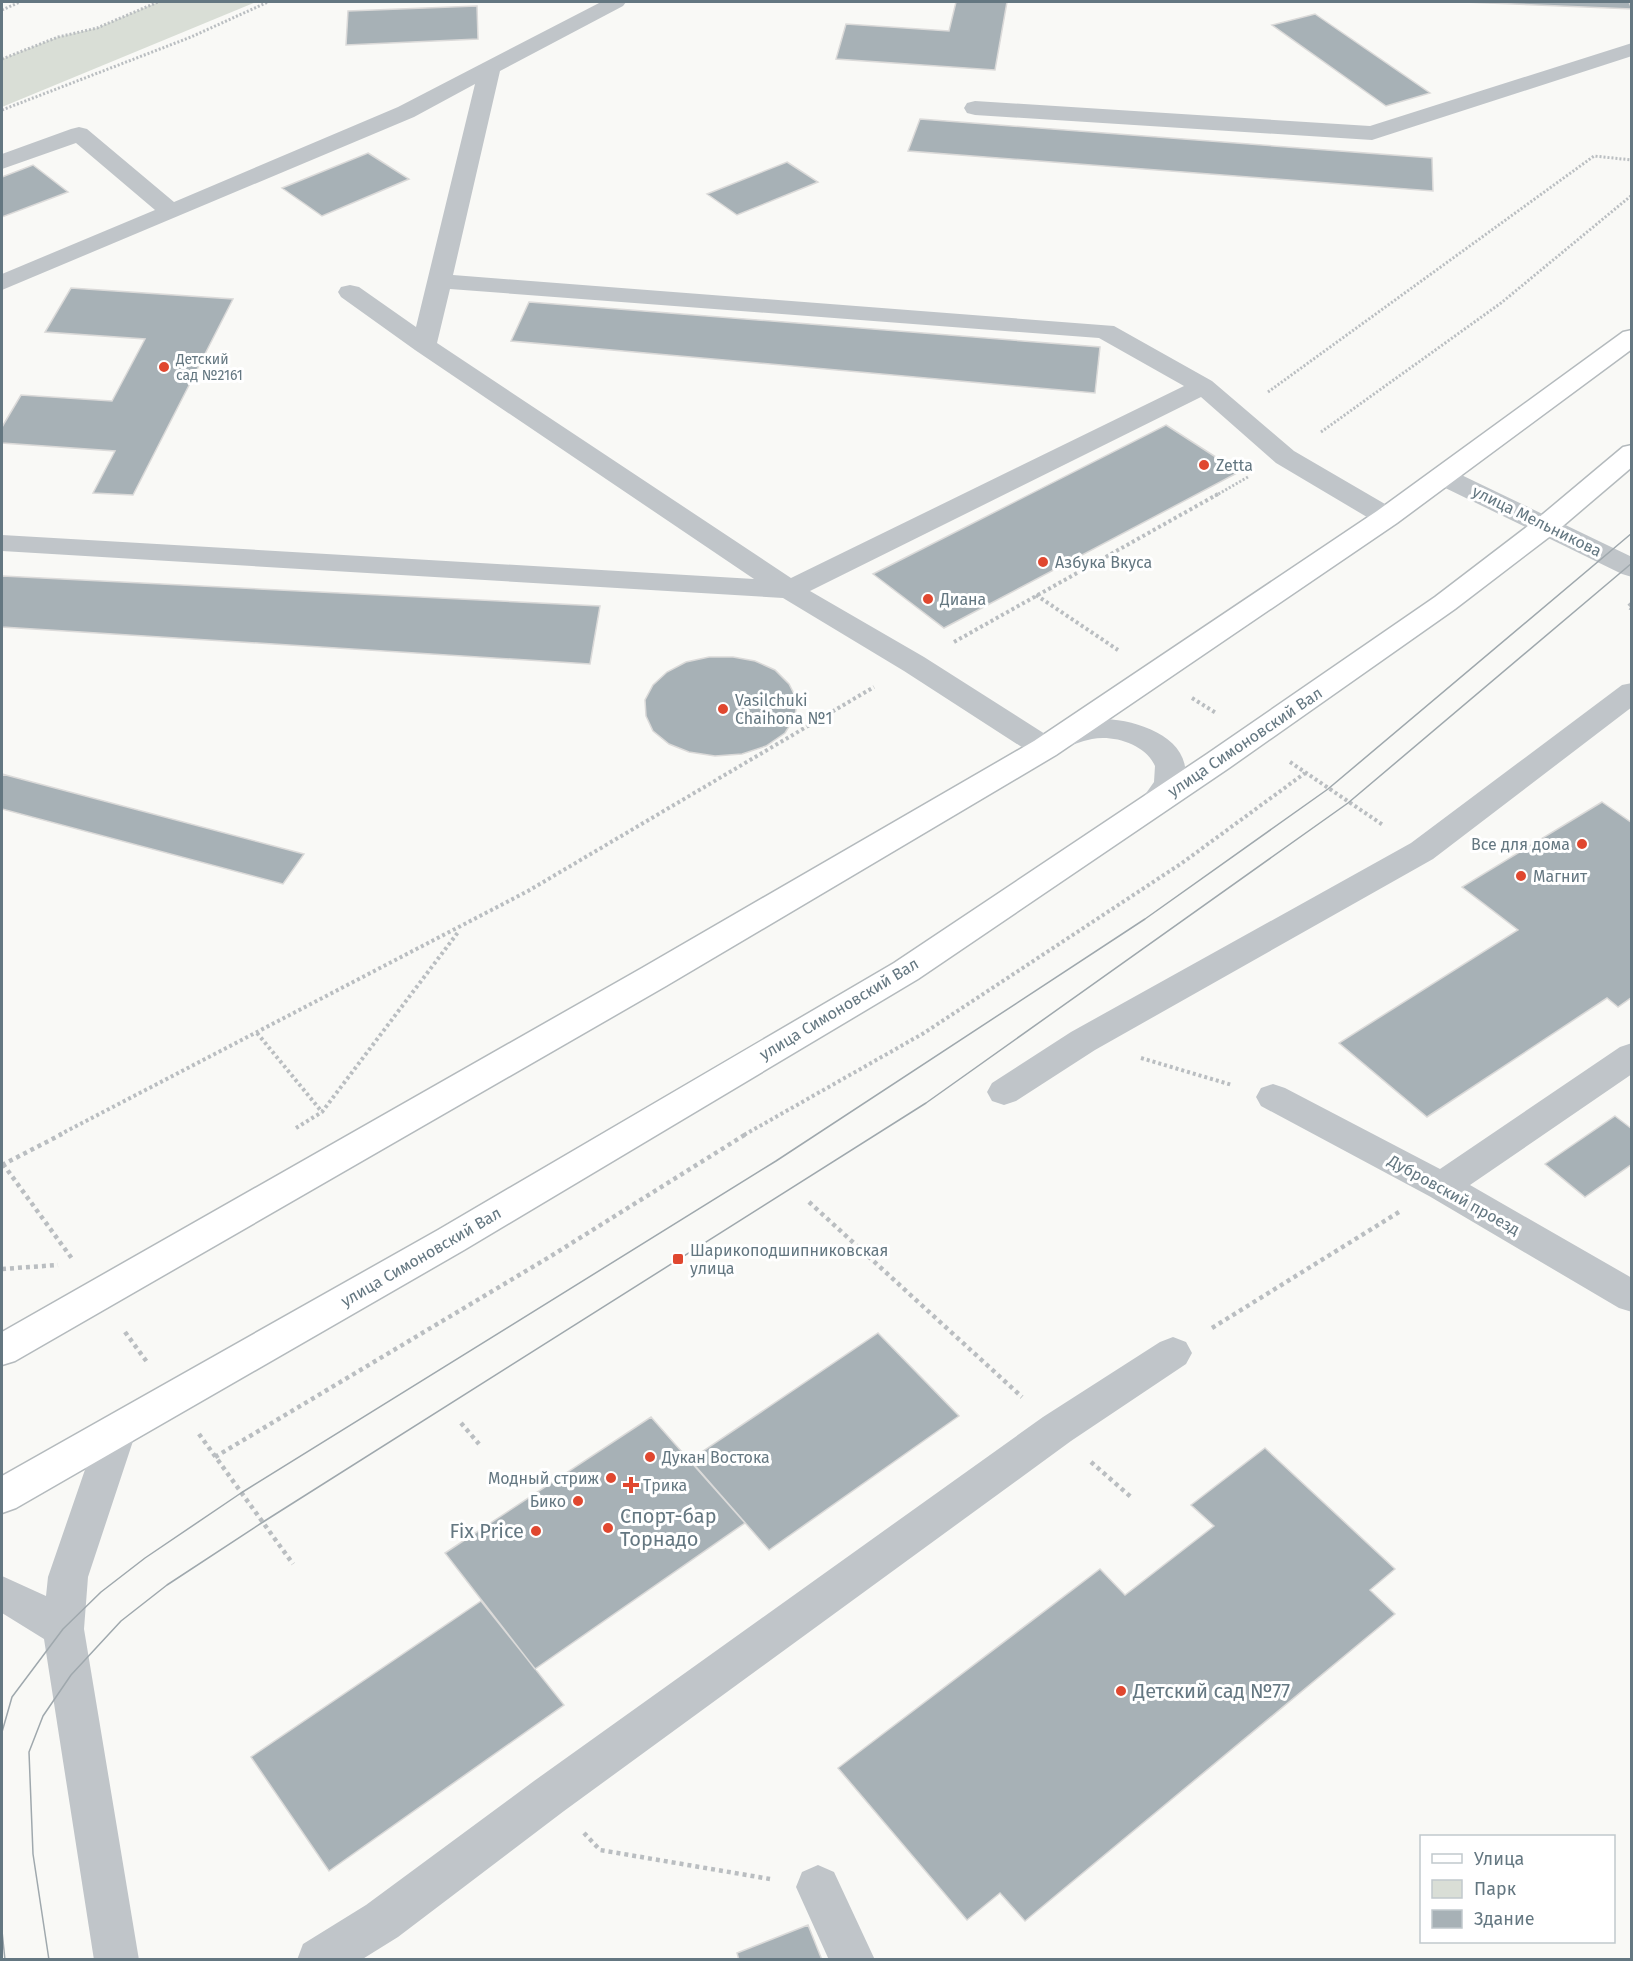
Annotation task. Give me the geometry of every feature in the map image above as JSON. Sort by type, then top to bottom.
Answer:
[{"type":"main road","points":[[2,1350],[644,983],[1051,744],[1387,517],[1632,338]]},
{"type":"main road","name":"улица Симоновский Вал","points":[[2,1496],[451,1240],[906,971],[1152,806],[1445,603],[1546,525],[1632,453]]},
{"type":"street","points":[[2,284],[406,112],[616,2]]},
{"type":"street","points":[[975,108],[1372,134],[1632,49]]},
{"type":"street","points":[[424,345],[489,68]]},
{"type":"street","points":[[2,162],[79,134],[171,212]]},
{"type":"street","points":[[439,281],[1105,331],[1203,387],[1285,457],[1387,517]]},
{"type":"street","points":[[350,292],[424,345],[789,590],[1051,744],[1091,729],[1118,730],[1138,736],[1157,746],[1170,761],[1170,780],[1152,806]]},
{"type":"street","points":[[2,543],[789,590],[1203,387]]},
{"type":"street","name":"улица Мельникова","points":[[1442,476],[1632,568]]},
{"type":"street","points":[[1004,1092],[1083,1041],[1422,851],[1632,692]]},
{"type":"street","points":[[1442,1186],[1632,1056]]},
{"type":"street","name":"Дубровский проезд","points":[[1274,1098],[1442,1186],[1632,1297]]},
{"type":"street","points":[[319,1959],[382,1922],[559,1789],[1057,1429],[1173,1353]]},
{"type":"street","points":[[117,1432],[68,1577],[63,1629],[117,1959]]},
{"type":"street","points":[[2,1594],[23,1603],[63,1629]]},
{"type":"street","points":[[818,1887],[853,1959]]},
{"type":"path","points":[[2,10],[20,2]]},
{"type":"path","points":[[2,59],[58,37],[97,28],[158,2]]},
{"type":"path","points":[[2,110],[191,37],[268,2]]},
{"type":"path","points":[[1236,415],[1593,156],[1632,160]]},
{"type":"path","points":[[2,1165],[461,928],[914,664],[1285,457],[1501,303],[1632,195]]},
{"type":"path","points":[[215,1457],[551,1256],[760,1125],[924,1033],[1182,864],[1305,773]]},
{"type":"path","points":[[293,1130],[322,1112],[461,928]]},
{"type":"path","points":[[257,1033],[322,1112]]},
{"type":"path","points":[[1083,1041],[1274,1098]]},
{"type":"path","points":[[1173,1353],[1442,1186]]},
{"type":"path","points":[[809,1202],[1057,1429]]},
{"type":"path","points":[[2,1269],[76,1264]]},
{"type":"path","points":[[461,1423],[479,1444]]},
{"type":"path","points":[[1113,1481],[1131,1497]]},
{"type":"path","points":[[600,1850],[818,1887]]},
{"type":"green space","points":[[158,2],[256,2],[2,107],[2,59],[58,37],[97,28]]},
{"type":"building","points":[[956,2],[1007,2],[995,70],[836,59],[846,24],[949,31]]},
{"type":"building","points":[[1463,2],[1629,2],[1632,9]]},
{"type":"building","points":[[477,6],[478,39],[346,45],[348,11]]},
{"type":"building","points":[[1315,14],[1430,93],[1386,106],[1272,25]]},
{"type":"building","points":[[920,119],[1432,158],[1433,191],[908,151]]},
{"type":"building","points":[[368,153],[409,179],[322,216],[282,188]]},
{"type":"building","points":[[787,162],[818,182],[737,215],[707,194]]},
{"type":"building","points":[[33,165],[68,192],[2,217],[2,177]]},
{"type":"building","name":"Детский сад №2161","points":[[71,288],[233,299],[133,495],[93,493],[115,451],[2,443],[2,427],[21,395],[112,401],[145,339],[45,332]]},
{"type":"building","points":[[529,302],[1100,347],[1095,393],[511,341]]},
{"type":"building","points":[[1166,425],[1239,472],[944,628],[873,574]]},
{"type":"building","points":[[2,576],[600,606],[590,664],[2,627]]},
{"type":"building","points":[[709,657],[733,657],[755,661],[775,670],[789,684],[797,700],[795,717],[785,733],[766,746],[742,754],[715,756],[689,752],[669,744],[653,731],[646,716],[645,700],[653,685],[667,672],[686,662]]},
{"type":"building","points":[[2,774],[304,854],[283,884],[2,809]]},
{"type":"building","points":[[1602,802],[1632,823],[1632,997],[1618,1007],[1607,998],[1427,1117],[1339,1043],[1518,930],[1462,887]]},
{"type":"building","points":[[1615,1116],[1632,1129],[1632,1164],[1585,1197],[1545,1164]]},
{"type":"building","points":[[878,1333],[959,1416],[769,1550],[690,1460]]},
{"type":"building","points":[[651,1417],[745,1523],[535,1669],[445,1553]]},
{"type":"building","name":"Детский сад №77","points":[[1265,1448],[1395,1569],[1370,1590],[1395,1614],[1025,1921],[1000,1893],[967,1920],[838,1768],[1100,1569],[1125,1595],[1214,1526],[1191,1505]]},
{"type":"building","points":[[481,1601],[564,1705],[329,1871],[251,1757]]},
{"type":"building","points":[[808,1925],[822,1960],[739,1960],[737,1953]]},
{"type":"tram line","points":[[2,1732],[12,1697],[63,1629],[101,1592],[145,1558],[241,1493],[776,1161],[1145,919],[1328,789],[1632,533]]},
{"type":"tram line","points":[[49,1960],[33,1854],[29,1752],[43,1716],[71,1675],[121,1621],[167,1585],[263,1522],[926,1103],[1348,803],[1632,563]]},
{"type":"tram line","points":[[2,1931],[5,1960]]},
{"type":"place","name":"Детский сад №2161","points":[[164,367]]},
{"type":"place","name":"Zetta","points":[[1204,465]]},
{"type":"place","name":"Азбука Вкуса","points":[[1043,562]]},
{"type":"place","name":"Диана","points":[[928,599]]},
{"type":"place","name":"Vasilchuki Chaihona №1","points":[[723,709]]},
{"type":"place","name":"Все для дома","points":[[1582,844]]},
{"type":"place","name":"Магнит","points":[[1521,876]]},
{"type":"place","name":"Шарикоподшипниковская улица","points":[[678,1259]]},
{"type":"place","name":"Дукан Востока","points":[[650,1457]]},
{"type":"place","name":"Модный стриж","points":[[611,1478]]},
{"type":"place","name":"Трика","points":[[631,1485]]},
{"type":"place","name":"Бико","points":[[578,1501]]},
{"type":"place","name":"Спорт-бар Торнадо","points":[[608,1528]]},
{"type":"place","name":"Fix Price","points":[[536,1531]]},
{"type":"place","name":"Детский сад №77","points":[[1121,1691]]}]
